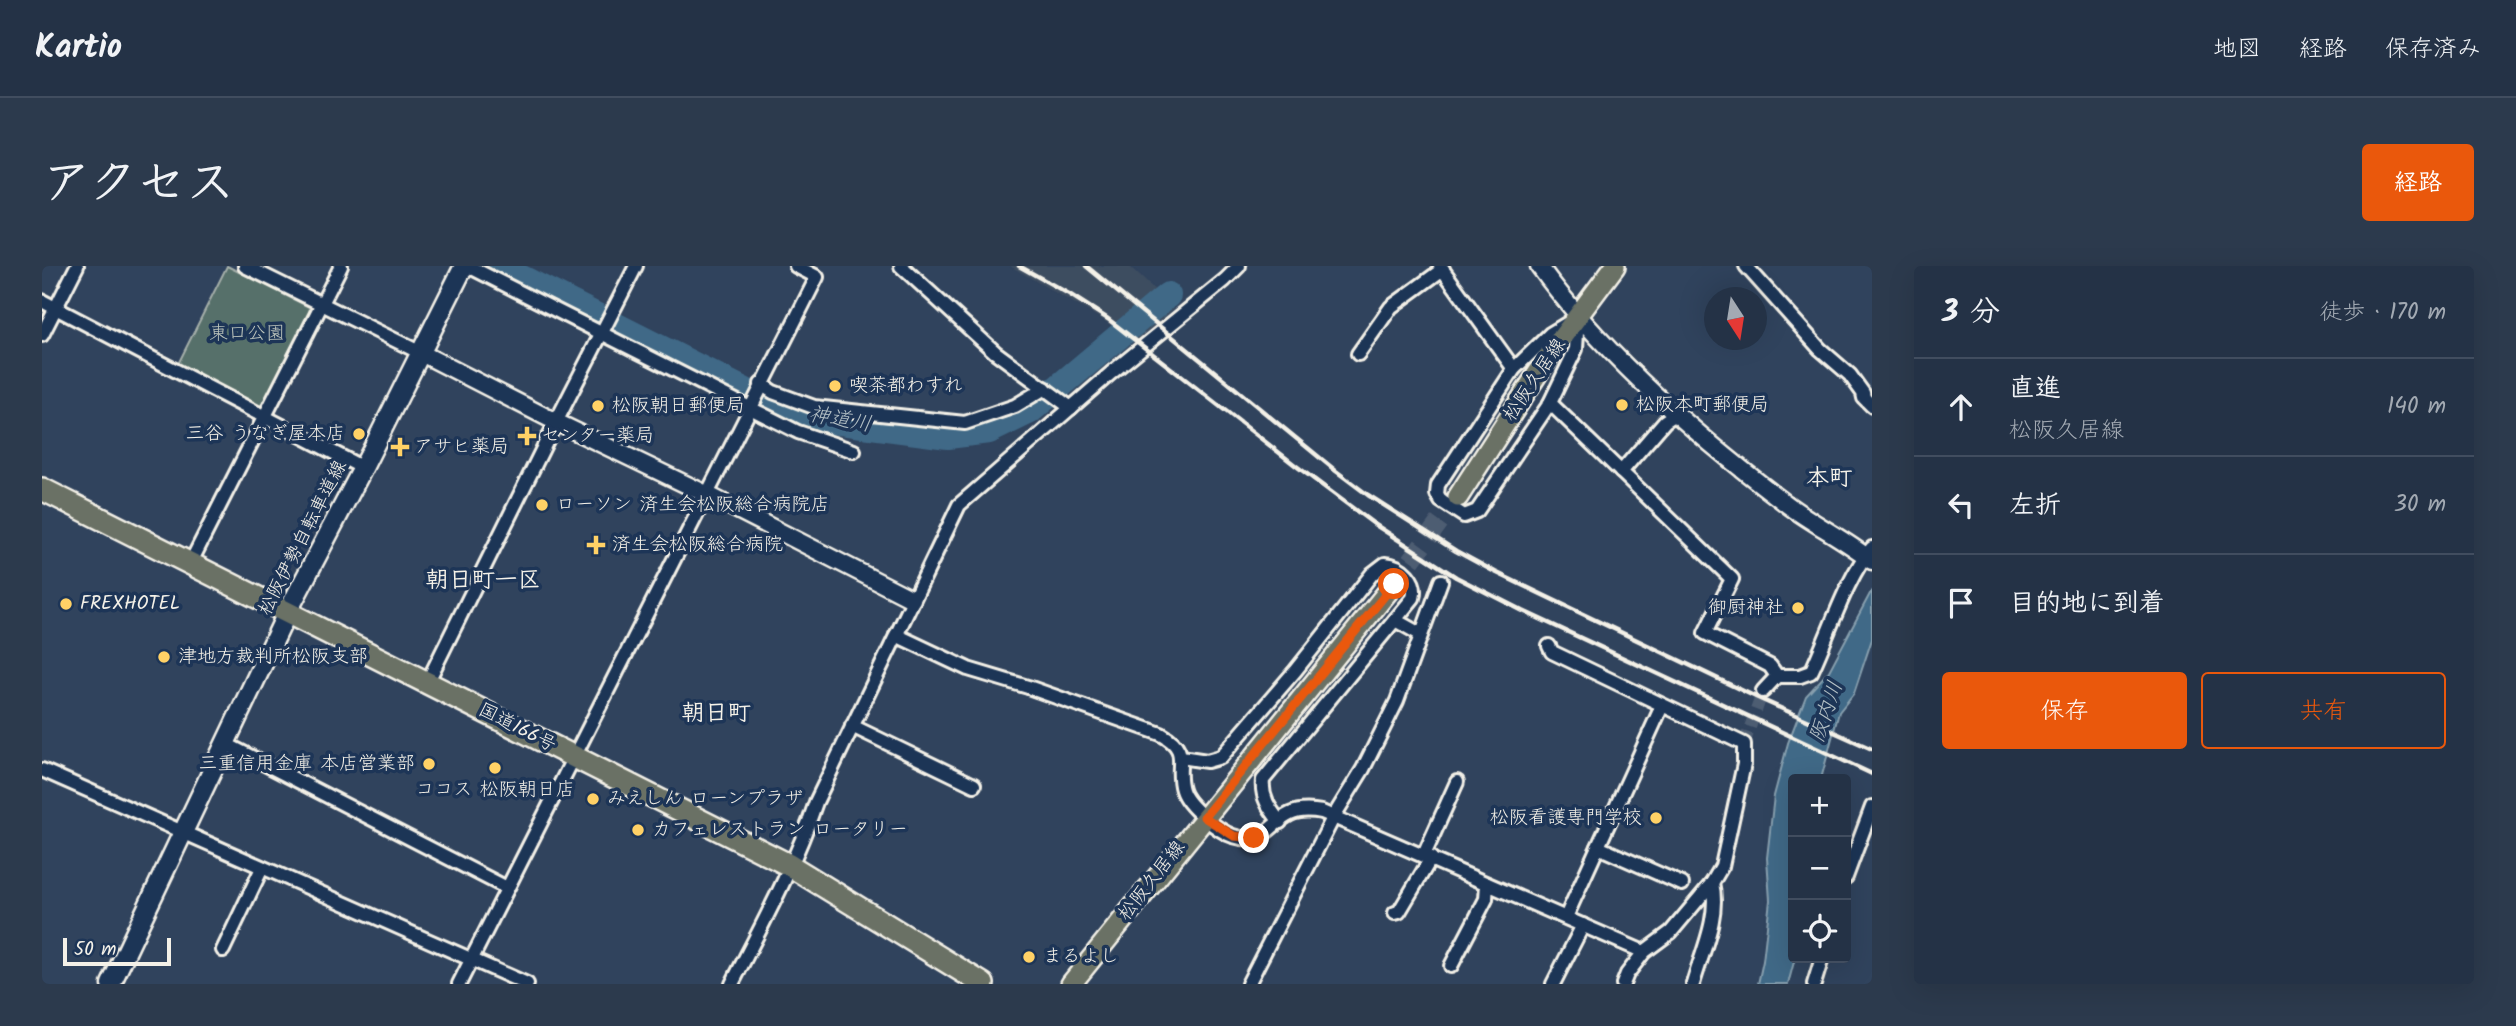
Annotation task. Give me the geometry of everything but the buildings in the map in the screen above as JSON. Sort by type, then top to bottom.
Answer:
[{"type":"highway","name":"国道166号","points":[[42,489],[789,865],[983,984]]},
{"type":"main road","name":"松阪伊勢自転車道線","points":[[111,984],[288,611],[466,266]]},
{"type":"main road","name":"松阪久居線","points":[[1458,497],[1554,348],[1615,266]]},
{"type":"main road","name":"松阪久居線","points":[[1071,984],[1394,584]]},
{"type":"street","points":[[42,335],[77,266]]},
{"type":"street","points":[[245,266],[912,599]]},
{"type":"street","points":[[191,562],[341,266]]},
{"type":"street","points":[[466,266],[602,331],[798,432],[854,451]]},
{"type":"street","points":[[427,683],[636,266]]},
{"type":"street","points":[[459,984],[820,271],[796,266]]},
{"type":"street","points":[[901,266],[995,352],[1071,408]]},
{"type":"street","points":[[732,984],[807,829],[816,802],[912,599],[959,505],[1239,266]]},
{"type":"street","points":[[1539,266],[1578,317],[1677,414],[1750,476],[1819,527],[1870,555],[1836,615],[1811,672],[1800,677],[1777,677],[1763,691]]},
{"type":"street","points":[[1746,266],[1819,349],[1867,388],[1864,398],[1872,406]]},
{"type":"street","points":[[1358,354],[1391,307],[1441,268],[1514,369]]},
{"type":"street","points":[[42,301],[363,468]]},
{"type":"street","points":[[1578,317],[1576,349],[1550,403],[1476,511],[1464,516],[1441,501],[1437,494],[1438,485],[1514,369],[1550,334],[1578,317]]},
{"type":"street","points":[[760,387],[814,407],[965,423],[1015,406],[1045,388]]},
{"type":"street","points":[[1550,403],[1732,579],[1705,633],[1770,666],[1777,677]]},
{"type":"street","points":[[1621,472],[1665,421],[1677,414]]},
{"type":"street","points":[[1181,757],[1207,761],[1221,757],[1295,671],[1372,574],[1385,564],[1395,566],[1410,578],[1415,589],[1413,598],[1264,780],[1262,787],[1266,802],[1280,822]]},
{"type":"street","points":[[1248,984],[1334,816],[1363,769],[1397,701],[1441,581]]},
{"type":"street","points":[[1395,620],[1420,634]]},
{"type":"street","points":[[895,635],[968,669],[1028,687],[1174,741],[1181,757],[1182,790],[1190,804],[1204,817],[1234,836],[1244,838],[1264,835],[1290,814],[1307,810],[1322,811],[1644,953]]},
{"type":"street","points":[[1549,646],[1552,652],[1744,744],[1744,764],[1723,866],[1671,932],[1644,953],[1627,974],[1623,984]]},
{"type":"street","points":[[1566,917],[1662,706]]},
{"type":"street","points":[[852,726],[974,785]]},
{"type":"street","points":[[224,743],[507,888]]},
{"type":"street","points":[[42,770],[527,984]]},
{"type":"street","points":[[1395,913],[1399,912],[1427,856],[1457,782]]},
{"type":"street","points":[[1851,864],[1872,807]]},
{"type":"street","points":[[1598,847],[1682,884]]},
{"type":"street","points":[[223,950],[262,868]]},
{"type":"street","points":[[1693,984],[1714,914],[1716,897],[1712,883]]},
{"type":"street","points":[[1451,966],[1486,899],[1487,884]]},
{"type":"street","points":[[1553,984],[1583,925]]},
{"type":"street","points":[[1814,984],[1820,963]]},
{"type":"shaded area","points":[[1010,266],[1129,266],[1174,308],[1139,341]]},
{"type":"green space","name":"東口公園","points":[[227,266],[309,307],[311,315],[266,404],[256,407],[178,364]]},
{"type":"water","name":"阪内川","points":[[1872,590],[1872,639],[1854,693],[1839,712],[1822,774],[1788,774],[1788,963],[1794,963],[1788,984],[1758,984],[1770,900],[1767,858],[1774,796],[1788,743],[1806,696],[1829,671]]},
{"type":"waterway","name":"神道川","points":[[498,266],[748,392],[809,418],[948,436],[989,431],[1030,411],[1168,295]]},
{"type":"tunnel","points":[[1394,584],[1458,497]]},
{"type":"tunnel","points":[[1744,744],[1763,691]]},
{"type":"railway","points":[[1019,266],[1108,319],[1374,524],[1456,577],[1872,774]]},
{"type":"railway","points":[[1086,266],[1336,471],[1368,495],[1456,551],[1758,698],[1872,749]]},
{"type":"place","name":"喫茶都わすれ","points":[[835,386]]},
{"type":"place","name":"松阪本町郵便局","points":[[1622,405]]},
{"type":"place","name":"松阪朝日郵便局","points":[[598,406]]},
{"type":"place","name":"三谷 うなぎ屋本店","points":[[359,434]]},
{"type":"place","name":"センター薬局","points":[[527,436]]},
{"type":"place","name":"アサヒ薬局","points":[[400,447]]},
{"type":"place","name":"ローソン 済生会松阪総合病院店","points":[[542,505]]},
{"type":"place","name":"済生会松阪総合病院","points":[[596,545]]},
{"type":"place","name":"FREXHOTEL","points":[[66,604]]},
{"type":"place","name":"御厨神社","points":[[1798,608]]},
{"type":"place","name":"津地方裁判所松阪支部","points":[[164,657]]},
{"type":"place","name":"三重信用金庫 本店営業部","points":[[429,764]]},
{"type":"place","name":"ココス 松阪朝日店","points":[[495,768]]},
{"type":"place","name":"みえしん ローンプラザ","points":[[593,799]]},
{"type":"place","name":"松阪看護専門学校","points":[[1656,818]]},
{"type":"place","name":"カフェレストラン ロータリー","points":[[638,830]]},
{"type":"place","name":"まるよし","points":[[1029,957]]},
{"type":"district","name":"本町","points":[[1829,479]]},
{"type":"district","name":"朝日町一区","points":[[483,581]]},
{"type":"district","name":"朝日町","points":[[716,714]]},
{"type":"route","points":[[1254,838],[1234,836],[1204,817],[1394,584]]}]
